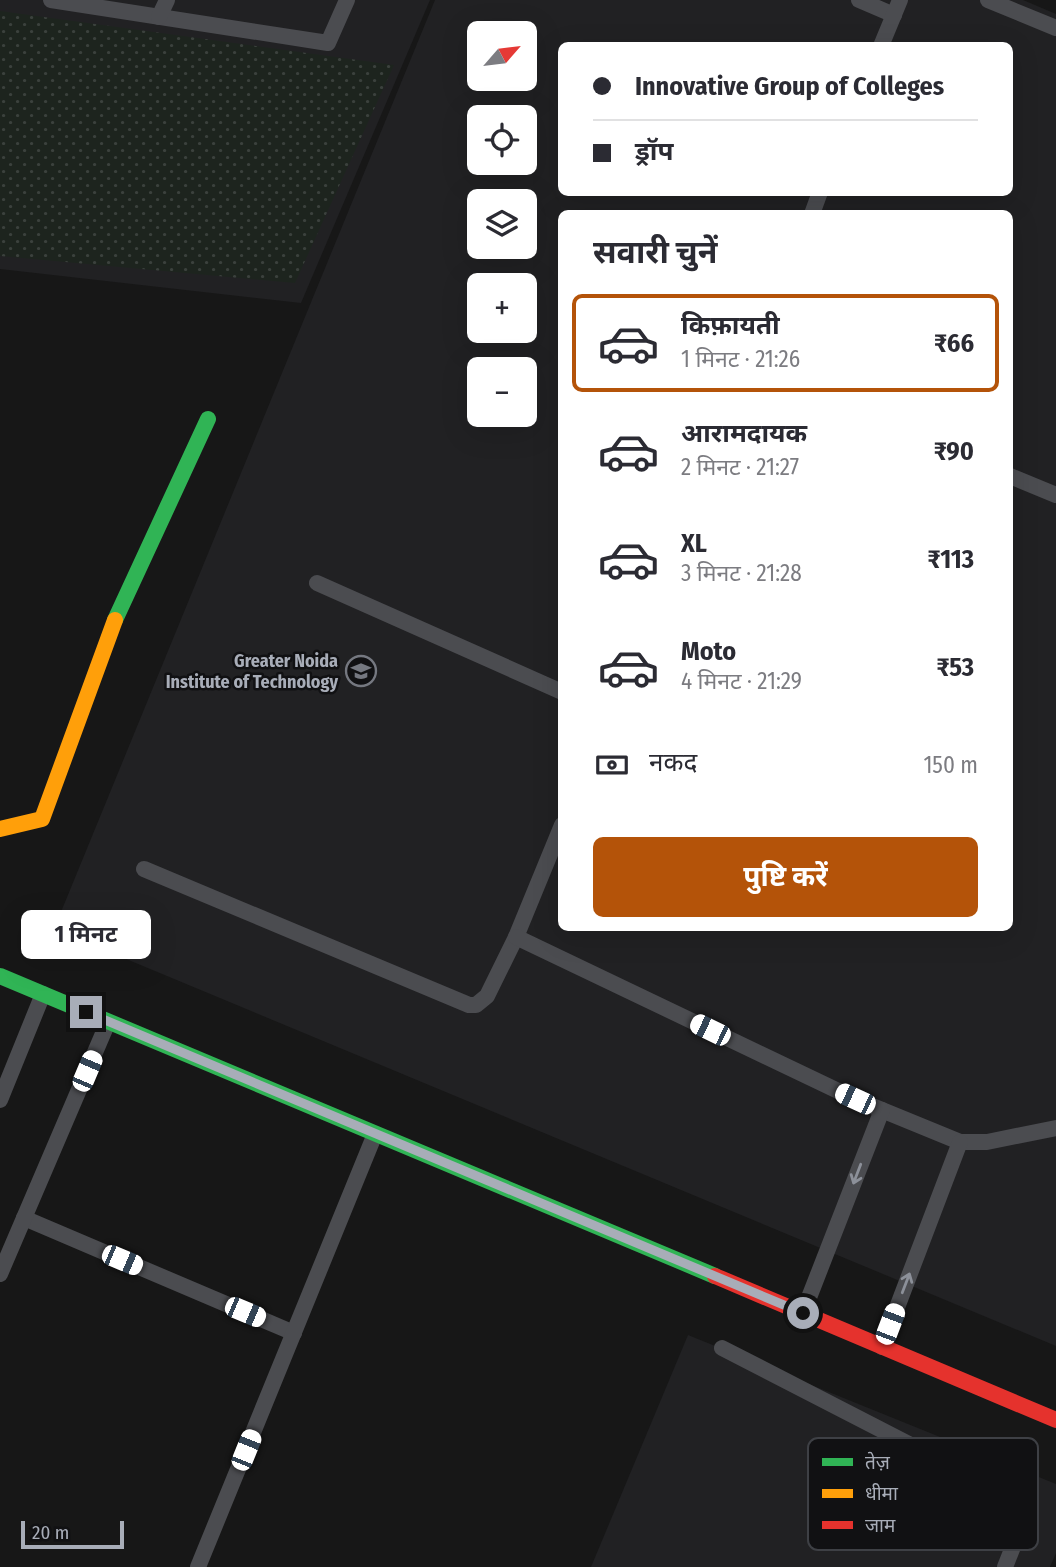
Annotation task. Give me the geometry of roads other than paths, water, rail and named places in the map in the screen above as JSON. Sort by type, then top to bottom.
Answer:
[{"type":"street","points":[[0,830],[42,819],[113,623],[208,419]]},
{"type":"street","points":[[0,976],[1056,1420]]},
{"type":"lane","points":[[51,0],[328,43],[347,0]]},
{"type":"lane","points":[[159,17],[167,0]]},
{"type":"lane","points":[[859,0],[897,7],[883,42]]},
{"type":"lane","points":[[988,0],[1056,28]]},
{"type":"lane","points":[[1013,477],[1056,495]]},
{"type":"lane","points":[[317,583],[558,690]]},
{"type":"lane","points":[[144,869],[469,1006],[476,1005],[487,996],[516,937],[558,835]]},
{"type":"lane","points":[[516,937],[882,1110],[960,1142],[987,1142],[1056,1128]]},
{"type":"lane","points":[[0,1100],[43,994]]},
{"type":"lane","points":[[0,1274],[108,1021]]},
{"type":"lane","points":[[803,1313],[882,1110]]},
{"type":"lane","points":[[198,1567],[375,1134]]},
{"type":"lane","points":[[882,1347],[960,1142]]},
{"type":"lane","points":[[24,1218],[294,1333]]},
{"type":"lane","points":[[722,1348],[897,1438]]},
{"type":"lane","points":[[1005,1567],[1012,1550]]},
{"type":"place","name":"Greater Noida Institute of Technology","points":[[361,671]]}]
